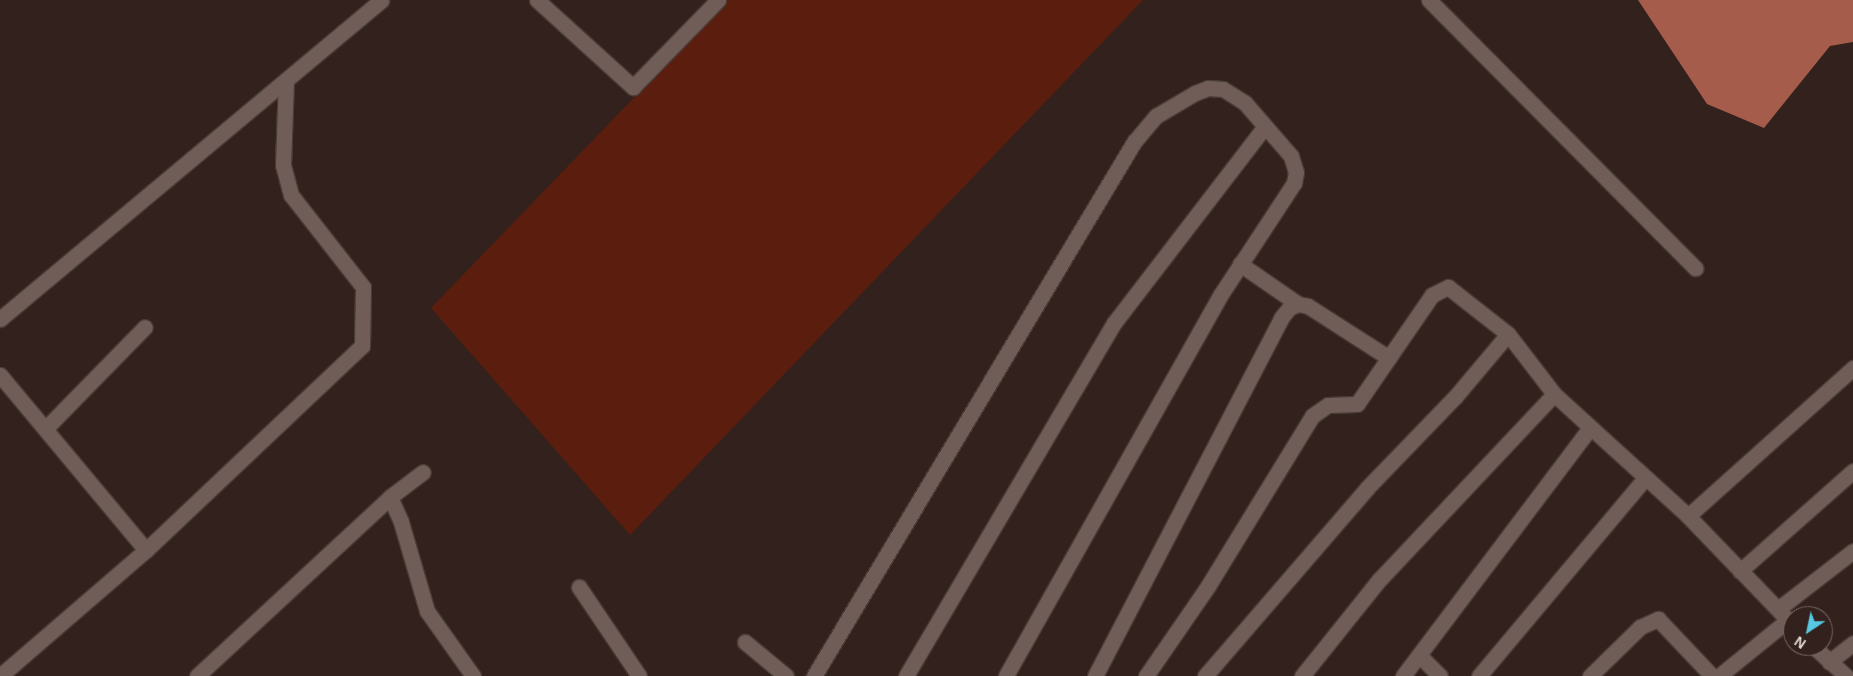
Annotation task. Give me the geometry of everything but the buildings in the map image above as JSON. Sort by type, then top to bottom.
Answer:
[{"type":"street","points":[[0,319],[381,0]]},
{"type":"street","points":[[537,0],[633,87],[718,0]]},
{"type":"street","points":[[1429,0],[1695,268]]},
{"type":"street","points":[[0,676],[146,550],[362,346],[364,287],[291,196],[282,165],[286,80]]},
{"type":"street","points":[[814,676],[1143,129],[1164,112],[1208,88],[1236,95],[1291,156],[1296,172],[1294,183],[1240,264],[1006,676]]},
{"type":"street","points":[[906,676],[1114,323],[1265,126]]},
{"type":"street","points":[[1240,264],[1298,304],[1308,306],[1389,358]]},
{"type":"street","points":[[1146,676],[1208,586],[1312,416],[1328,405],[1357,404],[1432,295],[1439,288],[1448,287],[1458,292],[1508,334],[1554,394],[1688,516],[1783,615]]},
{"type":"street","points":[[1095,676],[1281,318],[1298,304]]},
{"type":"street","points":[[46,428],[145,327]]},
{"type":"street","points":[[1205,676],[1367,488],[1455,397],[1508,334]]},
{"type":"street","points":[[1688,516],[1853,368]]},
{"type":"street","points":[[0,375],[146,550]]},
{"type":"street","points":[[1302,676],[1379,580],[1554,394]]},
{"type":"street","points":[[1403,676],[1420,656],[1590,428]]},
{"type":"street","points":[[1740,571],[1853,471]]},
{"type":"street","points":[[197,676],[390,497],[423,472]]},
{"type":"street","points":[[1479,676],[1645,478]]},
{"type":"street","points":[[390,497],[401,522],[427,611],[473,676]]},
{"type":"street","points":[[1798,606],[1853,551]]},
{"type":"street","points":[[579,586],[639,676]]},
{"type":"street","points":[[1590,676],[1640,627],[1658,618],[1712,676]]},
{"type":"street","points":[[1720,676],[1783,621]]},
{"type":"street","points":[[745,642],[786,676]]},
{"type":"street","points":[[1829,662],[1853,643]]},
{"type":"street","points":[[1420,656],[1440,676]]},
{"type":"street","points":[[1823,656],[1846,676]]},
{"type":"shaded area","points":[[728,0],[1143,0],[630,535],[431,308]]},
{"type":"shaded area","points":[[1638,0],[1853,0],[1853,42],[1830,46],[1764,128],[1707,104]]}]
